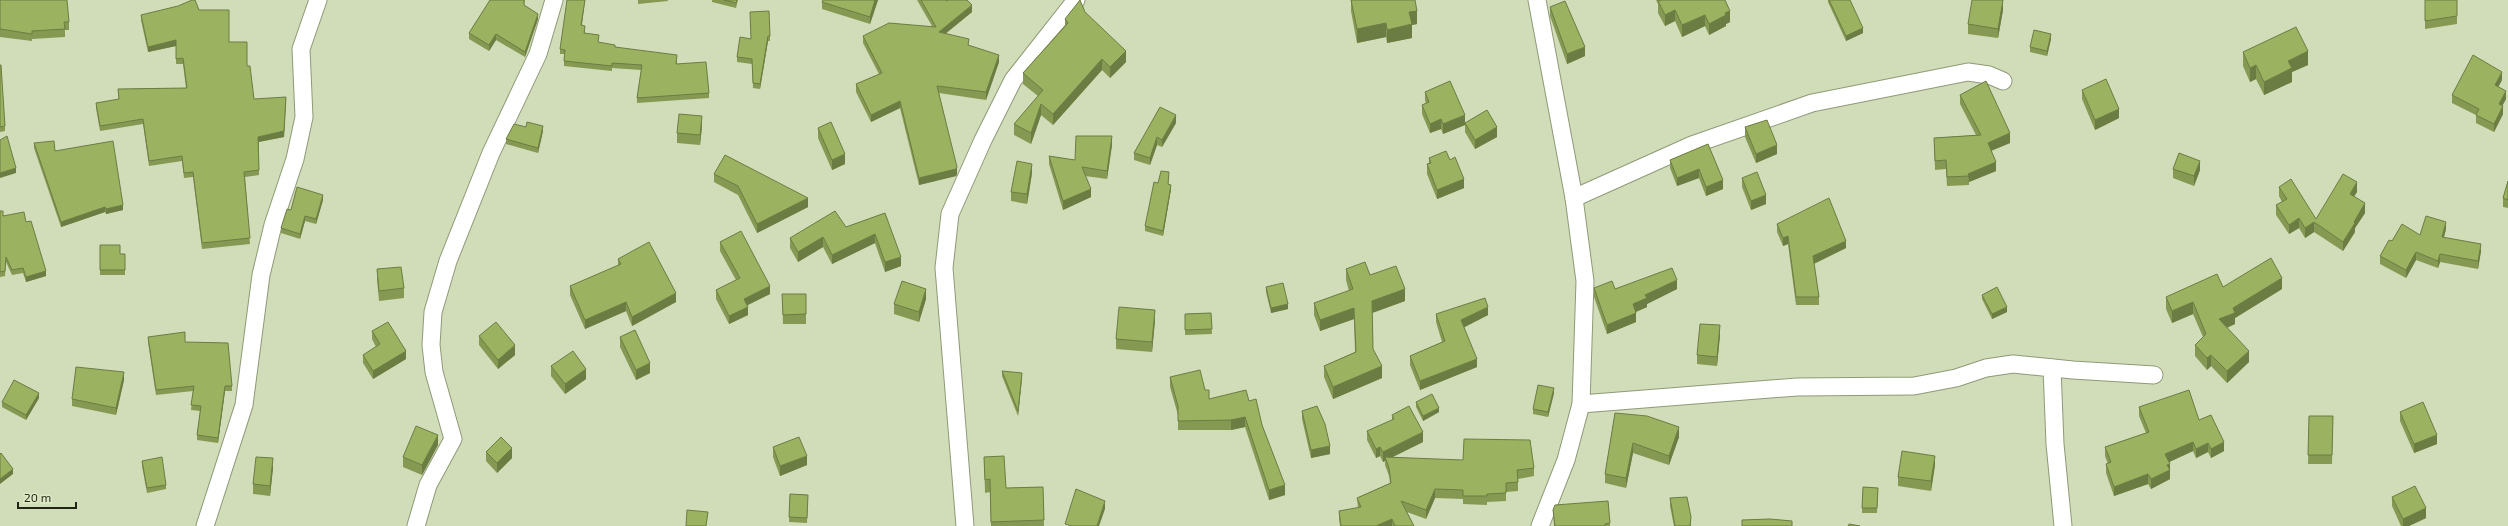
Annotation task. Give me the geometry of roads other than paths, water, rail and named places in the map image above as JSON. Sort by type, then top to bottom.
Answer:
[{"type":"street","points":[[205,526],[244,405],[261,274],[273,225],[295,159],[304,117],[301,49],[318,0]]},
{"type":"street","points":[[416,526],[428,485],[452,439],[434,372],[431,345],[433,312],[448,261],[476,190],[538,54],[554,0]]},
{"type":"street","points":[[965,526],[944,268],[950,214],[989,127],[1013,80],[1076,0]]},
{"type":"street","points":[[1537,0],[1574,198],[1585,281],[1582,404],[1566,460],[1540,526]]},
{"type":"street","points":[[1574,198],[1692,145],[1812,103],[1968,72],[1989,76],[2002,81]]},
{"type":"street","points":[[1582,404],[1797,387],[1914,386],[1956,378],[1986,368],[2013,364],[2154,375]]},
{"type":"street","points":[[2052,368],[2055,444],[2063,526]]}]
